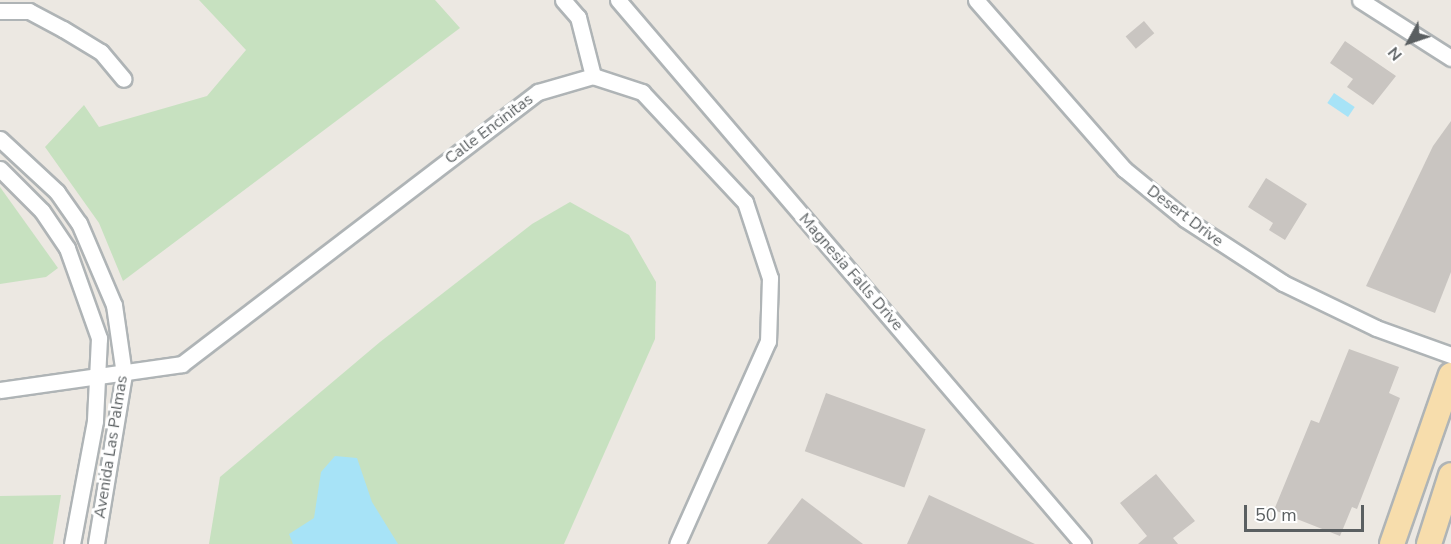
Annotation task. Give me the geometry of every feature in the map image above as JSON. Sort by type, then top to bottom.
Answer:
[{"type":"main road","points":[[1392,544],[1450,378]]},
{"type":"main road","points":[[1429,544],[1451,475]]},
{"type":"street","points":[[563,0],[578,17],[593,76],[642,93],[745,202],[770,278],[768,341],[678,544]]},
{"type":"street","name":"Magnesia Falls Drive","points":[[618,0],[1083,544]]},
{"type":"street","name":"Desert Drive","points":[[976,0],[1101,144],[1185,219],[1266,274],[1376,328],[1451,355]]},
{"type":"street","points":[[1360,0],[1451,58]]},
{"type":"street","points":[[0,10],[29,11],[63,29],[100,52],[124,79]]},
{"type":"street","name":"Calle Encinitas","points":[[0,390],[99,378],[182,364],[538,92],[593,76]]},
{"type":"street","name":"Avenida Las Palmas","points":[[0,139],[57,192],[79,223],[114,305],[124,374],[96,544]]},
{"type":"street","name":"Avenida Las Palmas","points":[[0,169],[42,211],[67,248],[99,338],[99,378],[72,544]]},
{"type":"green space","points":[[199,0],[435,0],[460,28],[123,281],[99,223],[45,147],[84,105],[99,127],[207,96],[246,50]]},
{"type":"green space","points":[[0,187],[58,268],[46,277],[0,284]]},
{"type":"green space","points":[[570,202],[629,235],[656,282],[655,339],[564,544],[209,544],[220,477],[380,342],[532,224]]},
{"type":"green space","points":[[61,495],[53,544],[0,544],[0,496]]},
{"type":"water","points":[[1334,93],[1355,107],[1348,117],[1327,103]]},
{"type":"water","points":[[335,456],[357,458],[372,502],[398,544],[293,544],[289,534],[314,518],[321,472]]},
{"type":"building","points":[[1144,21],[1154,33],[1136,49],[1126,36]]},
{"type":"building","points":[[1345,41],[1396,76],[1373,105],[1347,87],[1353,79],[1330,63]]},
{"type":"building","points":[[1451,121],[1451,272],[1435,313],[1366,286],[1433,146]]},
{"type":"building","points":[[1266,178],[1307,204],[1285,240],[1269,230],[1273,223],[1248,207]]},
{"type":"building","points":[[1349,349],[1399,367],[1389,393],[1400,398],[1357,509],[1352,507],[1340,536],[1274,510],[1311,420],[1319,423]]},
{"type":"building","points":[[826,393],[926,429],[904,488],[805,451]]},
{"type":"building","points":[[1156,474],[1195,521],[1173,538],[1178,544],[1138,544],[1147,536],[1120,503]]},
{"type":"building","points":[[929,495],[1035,544],[907,544]]},
{"type":"building","points":[[802,498],[863,544],[767,544]]}]
